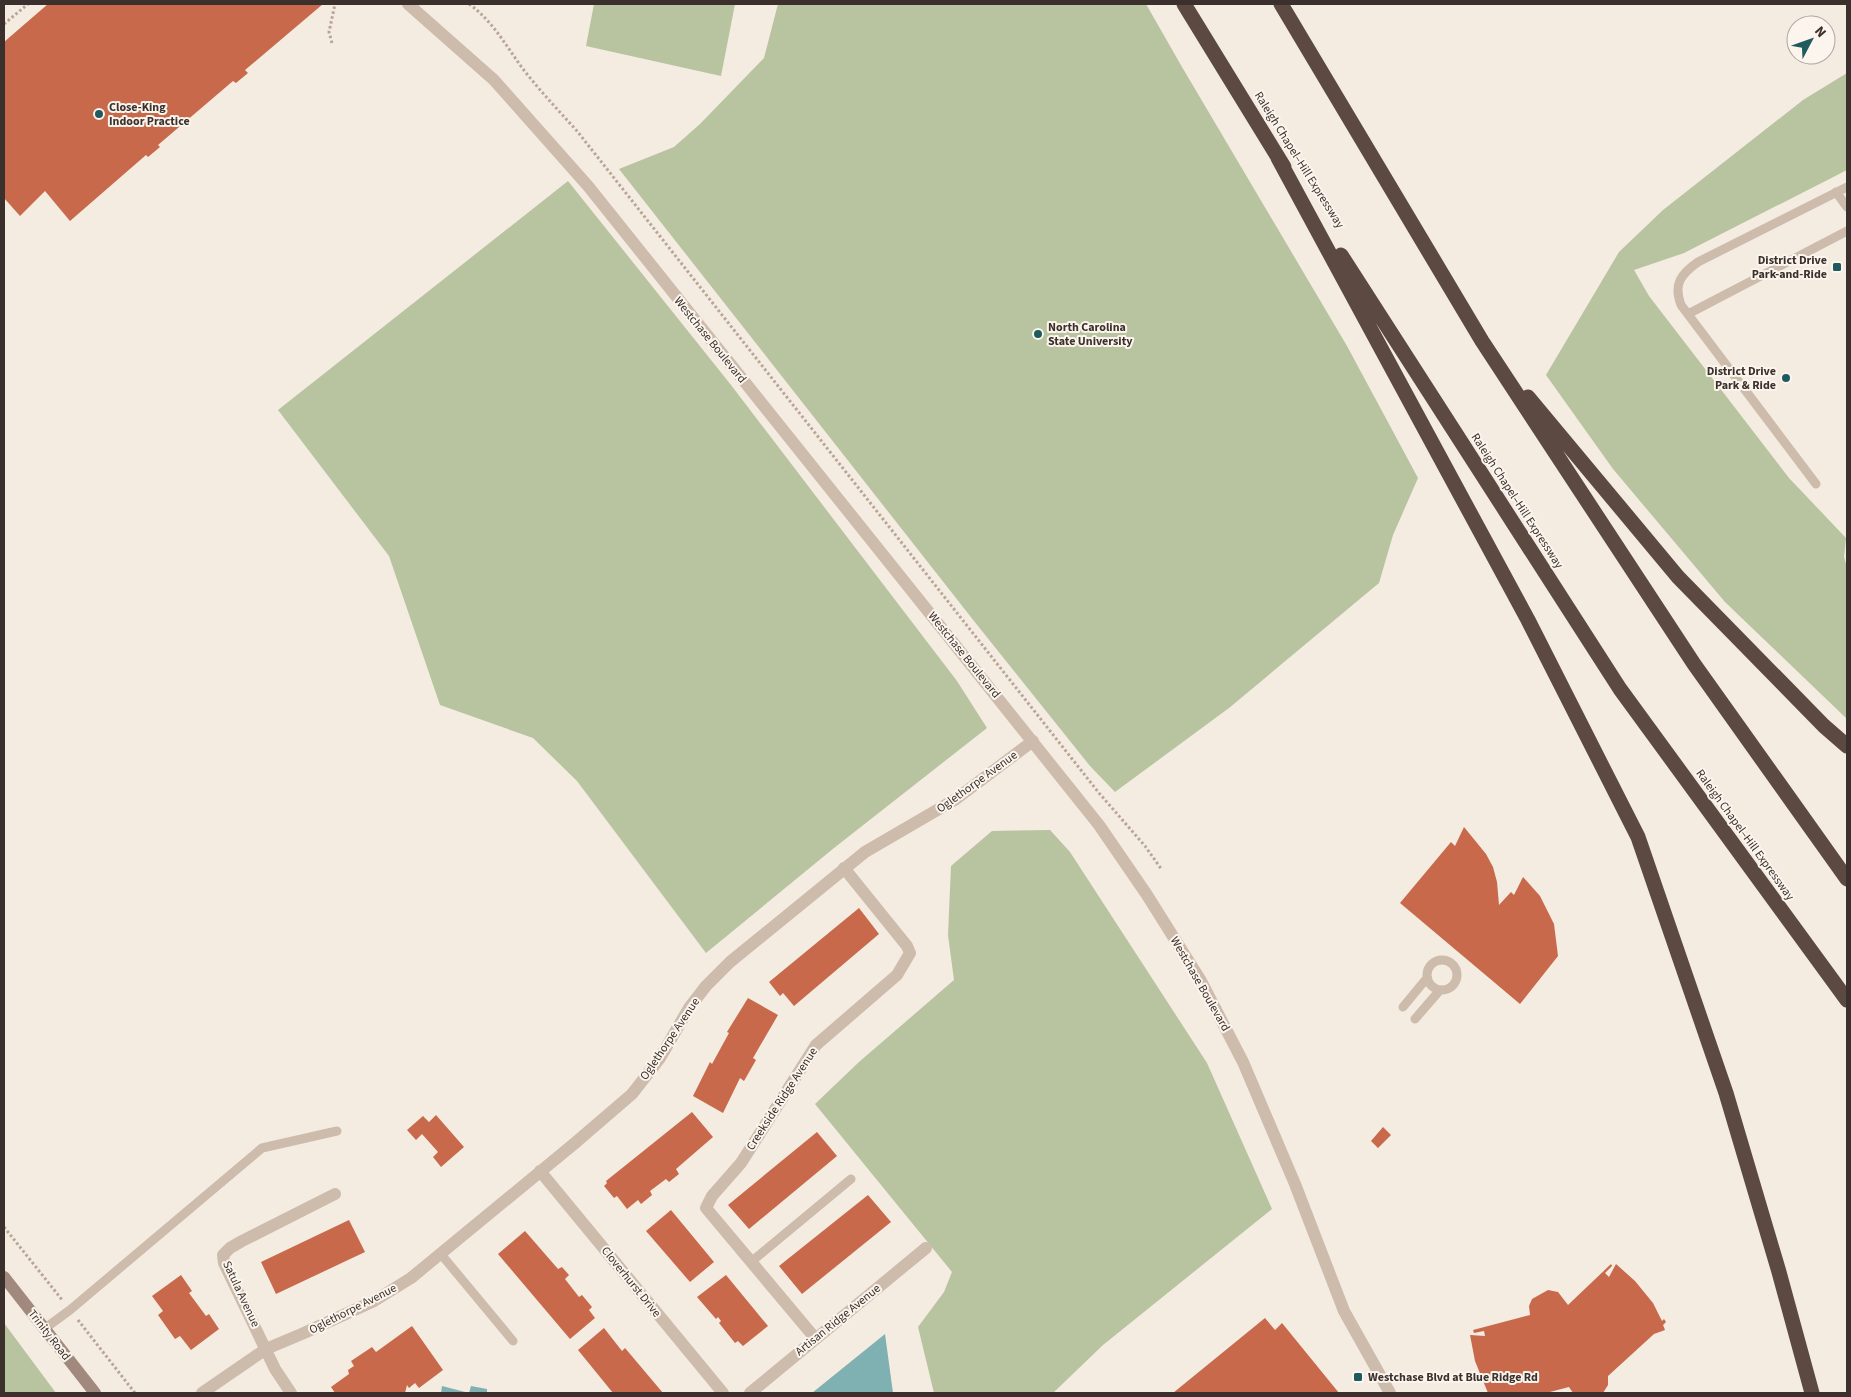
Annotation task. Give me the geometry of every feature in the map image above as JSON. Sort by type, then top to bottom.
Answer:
[{"type":"highway","name":"Raleigh Chapel–Hill Expressway","points":[[1184,4],[1278,158],[1620,689],[1847,1000]]},
{"type":"highway","points":[[1280,4],[1482,341],[1694,664],[1847,879]]},
{"type":"highway","points":[[1278,158],[1528,620],[1638,837],[1726,1093],[1779,1272],[1812,1393]]},
{"type":"highway","points":[[1482,341],[1678,577],[1824,726],[1847,746]]},
{"type":"main road","name":"Trinity Road","points":[[4,1277],[95,1393]]},
{"type":"street","name":"Westchase Boulevard","points":[[408,4],[494,80],[588,186],[1099,824],[1147,895],[1201,981],[1243,1062],[1295,1184],[1344,1311],[1390,1393]]},
{"type":"street","name":"Oglethorpe Avenue","points":[[202,1393],[266,1349],[380,1297],[411,1278],[632,1094],[660,1058],[685,1014],[706,986],[730,962],[865,852],[956,799],[1032,741]]},
{"type":"street","name":"Creekside Ridge Avenue","points":[[815,1338],[706,1208],[708,1202],[741,1163],[816,1045],[897,975],[910,953],[844,868]]},
{"type":"street","name":"Cloverhurst Drive","points":[[540,1171],[723,1393]]},
{"type":"street","name":"Satula Avenue","points":[[291,1393],[278,1374],[224,1263],[223,1255],[236,1244],[335,1194]]},
{"type":"street","name":"Artisan Ridge Avenue","points":[[750,1393],[926,1248]]},
{"type":"lane","points":[[1816,484],[1681,305],[1677,295],[1682,275],[1698,262],[1847,187]]},
{"type":"lane","points":[[1836,192],[1847,207]]},
{"type":"lane","points":[[1688,314],[1847,231]]},
{"type":"lane","points":[[1403,1007],[1427,978],[1428,968],[1436,961],[1445,960],[1454,965],[1457,975],[1454,984],[1446,990],[1440,990],[1432,986],[1427,978]]},
{"type":"lane","points":[[1415,1019],[1440,990]]},
{"type":"lane","points":[[44,1328],[70,1310],[262,1148],[337,1131]]},
{"type":"lane","points":[[752,1262],[850,1179]]},
{"type":"lane","points":[[440,1254],[513,1342]]},
{"type":"path","points":[[4,24],[28,4]]},
{"type":"path","points":[[332,43],[329,32],[335,4]]},
{"type":"path","points":[[468,4],[478,11],[497,31],[524,69],[577,131],[1099,793],[1145,846],[1162,870]]},
{"type":"path","points":[[4,1227],[60,1298]]},
{"type":"path","points":[[78,1320],[135,1393]]},
{"type":"green space","points":[[594,4],[735,4],[721,76],[586,46]]},
{"type":"green space","points":[[778,4],[1146,4],[1347,346],[1418,478],[1393,535],[1379,583],[1229,708],[1115,792],[1090,766],[974,621],[619,169],[674,147],[700,124],[764,58]]},
{"type":"green space","points":[[1847,73],[1847,170],[1684,253],[1634,270],[1649,296],[1789,478],[1846,538],[1844,557],[1847,567],[1847,719],[1725,602],[1613,469],[1546,375],[1619,252],[1663,210],[1803,100]]},
{"type":"green space","points":[[568,181],[731,385],[957,681],[987,728],[834,848],[706,953],[577,781],[533,738],[440,705],[389,556],[278,410]]},
{"type":"green space","points":[[1050,830],[1070,852],[1207,1063],[1272,1209],[1103,1345],[1053,1393],[934,1393],[918,1327],[944,1292],[952,1272],[815,1104],[859,1062],[954,980],[948,935],[951,866],[992,831]]},
{"type":"green space","points":[[4,1323],[56,1393],[4,1393]]},
{"type":"water","points":[[885,1334],[893,1393],[812,1393]]},
{"type":"water","points":[[442,1386],[469,1393],[441,1393]]},
{"type":"water","points":[[471,1386],[487,1389],[487,1393],[469,1393]]},
{"type":"building","name":"Close-King Indoor Practice","points":[[48,4],[323,4],[245,70],[248,73],[236,83],[233,81],[158,145],[160,147],[148,157],[146,155],[70,221],[45,191],[20,216],[4,198],[4,42]]},
{"type":"building","points":[[1464,827],[1486,854],[1493,867],[1497,882],[1499,905],[1511,892],[1514,895],[1523,877],[1540,896],[1554,924],[1558,956],[1520,1004],[1400,903],[1451,842],[1455,846]]},
{"type":"building","points":[[859,908],[879,934],[794,1006],[783,993],[780,996],[769,982]]},
{"type":"building","points":[[748,998],[778,1015],[753,1058],[756,1060],[744,1081],[740,1078],[723,1113],[693,1096],[710,1062],[712,1064],[729,1033],[727,1032]]},
{"type":"building","points":[[692,1112],[713,1137],[676,1169],[679,1174],[669,1182],[666,1179],[650,1191],[652,1195],[641,1204],[638,1200],[627,1209],[617,1196],[614,1198],[604,1186],[607,1183],[606,1181]]},
{"type":"building","points":[[436,1115],[464,1147],[441,1167],[433,1157],[438,1152],[422,1134],[416,1140],[407,1130],[423,1116],[429,1122]]},
{"type":"building","points":[[1383,1127],[1391,1135],[1378,1148],[1371,1141]]},
{"type":"building","points":[[817,1132],[837,1156],[749,1229],[728,1205]]},
{"type":"building","points":[[868,1195],[891,1222],[802,1294],[779,1266]]},
{"type":"building","points":[[671,1210],[714,1262],[690,1282],[646,1231]]},
{"type":"building","points":[[349,1220],[365,1252],[276,1294],[261,1262]]},
{"type":"building","points":[[525,1231],[558,1269],[562,1267],[569,1275],[565,1279],[579,1297],[582,1295],[592,1307],[589,1310],[595,1318],[570,1339],[498,1254]]},
{"type":"building","points":[[1611,1264],[1612,1266],[1605,1273],[1609,1277],[1616,1264],[1635,1281],[1653,1303],[1662,1321],[1664,1319],[1666,1322],[1663,1325],[1665,1330],[1654,1334],[1608,1376],[1608,1385],[1603,1393],[1573,1393],[1569,1387],[1546,1393],[1488,1393],[1475,1361],[1470,1335],[1485,1336],[1484,1331],[1474,1333],[1473,1330],[1530,1315],[1529,1306],[1532,1299],[1548,1290],[1558,1292],[1568,1305]]},
{"type":"building","points":[[181,1275],[192,1291],[189,1293],[206,1316],[209,1314],[219,1329],[191,1350],[180,1336],[175,1339],[158,1315],[163,1311],[152,1296]]},
{"type":"building","points":[[726,1275],[768,1326],[743,1346],[738,1341],[735,1343],[719,1323],[721,1321],[718,1317],[716,1319],[697,1297]]},
{"type":"building","points":[[1265,1318],[1275,1330],[1282,1323],[1339,1393],[1173,1393]]},
{"type":"building","points":[[412,1326],[443,1370],[419,1388],[415,1383],[409,1388],[407,1385],[405,1393],[335,1393],[331,1387],[349,1374],[348,1370],[354,1366],[351,1361],[372,1347],[376,1352]]},
{"type":"building","points":[[604,1328],[622,1351],[625,1348],[663,1393],[613,1393],[578,1350]]},
{"type":"place","name":"Close-King Indoor Practice","points":[[99,114]]},
{"type":"place","name":"District Drive Park-and-Ride","points":[[1837,267]]},
{"type":"place","name":"North Carolina State University","points":[[1038,334]]},
{"type":"place","name":"District Drive Park & Ride","points":[[1786,378]]},
{"type":"place","name":"Westchase Blvd at Blue Ridge Rd","points":[[1358,1377]]}]
